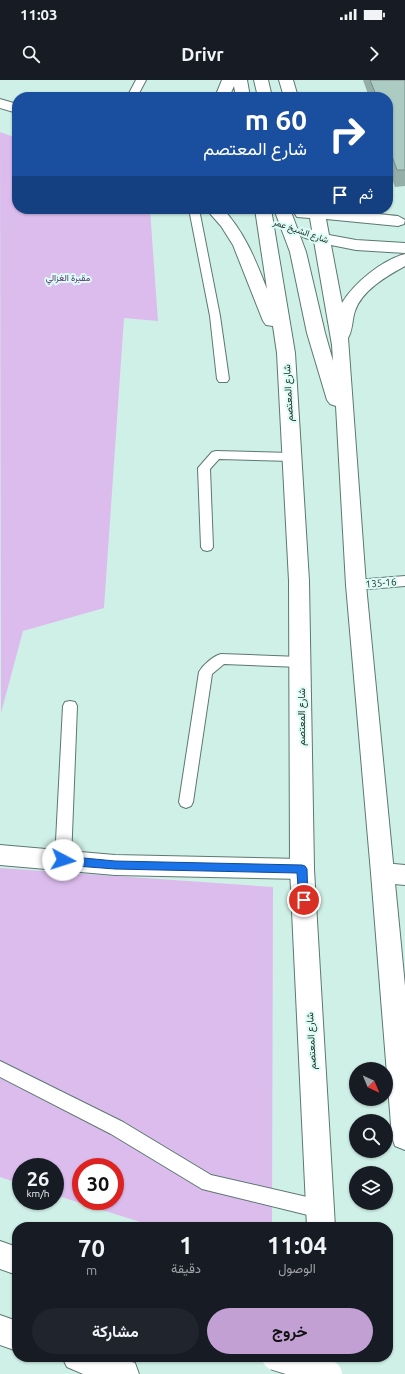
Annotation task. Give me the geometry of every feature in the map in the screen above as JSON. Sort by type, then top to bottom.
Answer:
[{"type":"main road","points":[[224,92],[229,80]]},
{"type":"main road","points":[[240,80],[242,92]]},
{"type":"main road","points":[[261,80],[264,92]]},
{"type":"main road","points":[[286,80],[290,92]]},
{"type":"main road","points":[[0,103],[12,107]]},
{"type":"main road","points":[[219,214],[227,223],[241,245],[286,353]]},
{"type":"main road","points":[[277,214],[298,252],[316,333],[347,440]]},
{"type":"main road","name":"شارع المعتصم","points":[[277,214],[299,582],[302,869],[321,1218]]},
{"type":"main road","name":"شارع الشيخ عمر","points":[[277,214],[322,239],[346,245],[405,248]]},
{"type":"main road","points":[[317,214],[341,345],[356,585],[394,874],[405,1137]]},
{"type":"main road","points":[[342,214],[403,221]]},
{"type":"main road","points":[[374,214],[403,221]]},
{"type":"main road","points":[[390,214],[403,221]]},
{"type":"main road","points":[[341,345],[345,314],[355,295],[386,269],[405,259]]},
{"type":"main road","points":[[0,855],[115,865],[302,869]]},
{"type":"main road","points":[[0,1255],[12,1259]]},
{"type":"main road","points":[[0,1330],[12,1334]]},
{"type":"main road","points":[[90,1362],[124,1374]]},
{"type":"main road","points":[[291,1362],[329,1374]]},
{"type":"lane","points":[[135,92],[141,80]]},
{"type":"lane","points":[[195,214],[215,316],[223,379]]},
{"type":"lane","points":[[207,547],[204,468],[216,455],[292,457]]},
{"type":"lane","name":"135-16","points":[[356,585],[405,581]]},
{"type":"lane","points":[[186,802],[206,672],[221,659],[300,662]]},
{"type":"lane","points":[[63,860],[70,706]]},
{"type":"lane","points":[[0,1069],[117,1128],[208,1183],[321,1218]]},
{"type":"green space","name":"مقبرة الغزالي","points":[[0,132],[12,136],[12,214],[150,214],[158,321],[124,318],[104,608],[23,631],[1,713]]},
{"type":"green space","points":[[0,868],[273,887],[272,1222],[140,1222],[102,1210],[124,1210],[124,1158],[72,1158],[72,1200],[64,1198],[64,1158],[12,1158],[12,1181],[0,1177]]},
{"type":"building","points":[[370,80],[405,80],[405,170],[397,170],[393,159],[393,92],[375,92]]},
{"type":"route","points":[[63,860],[115,865],[302,869],[304,900]]}]
